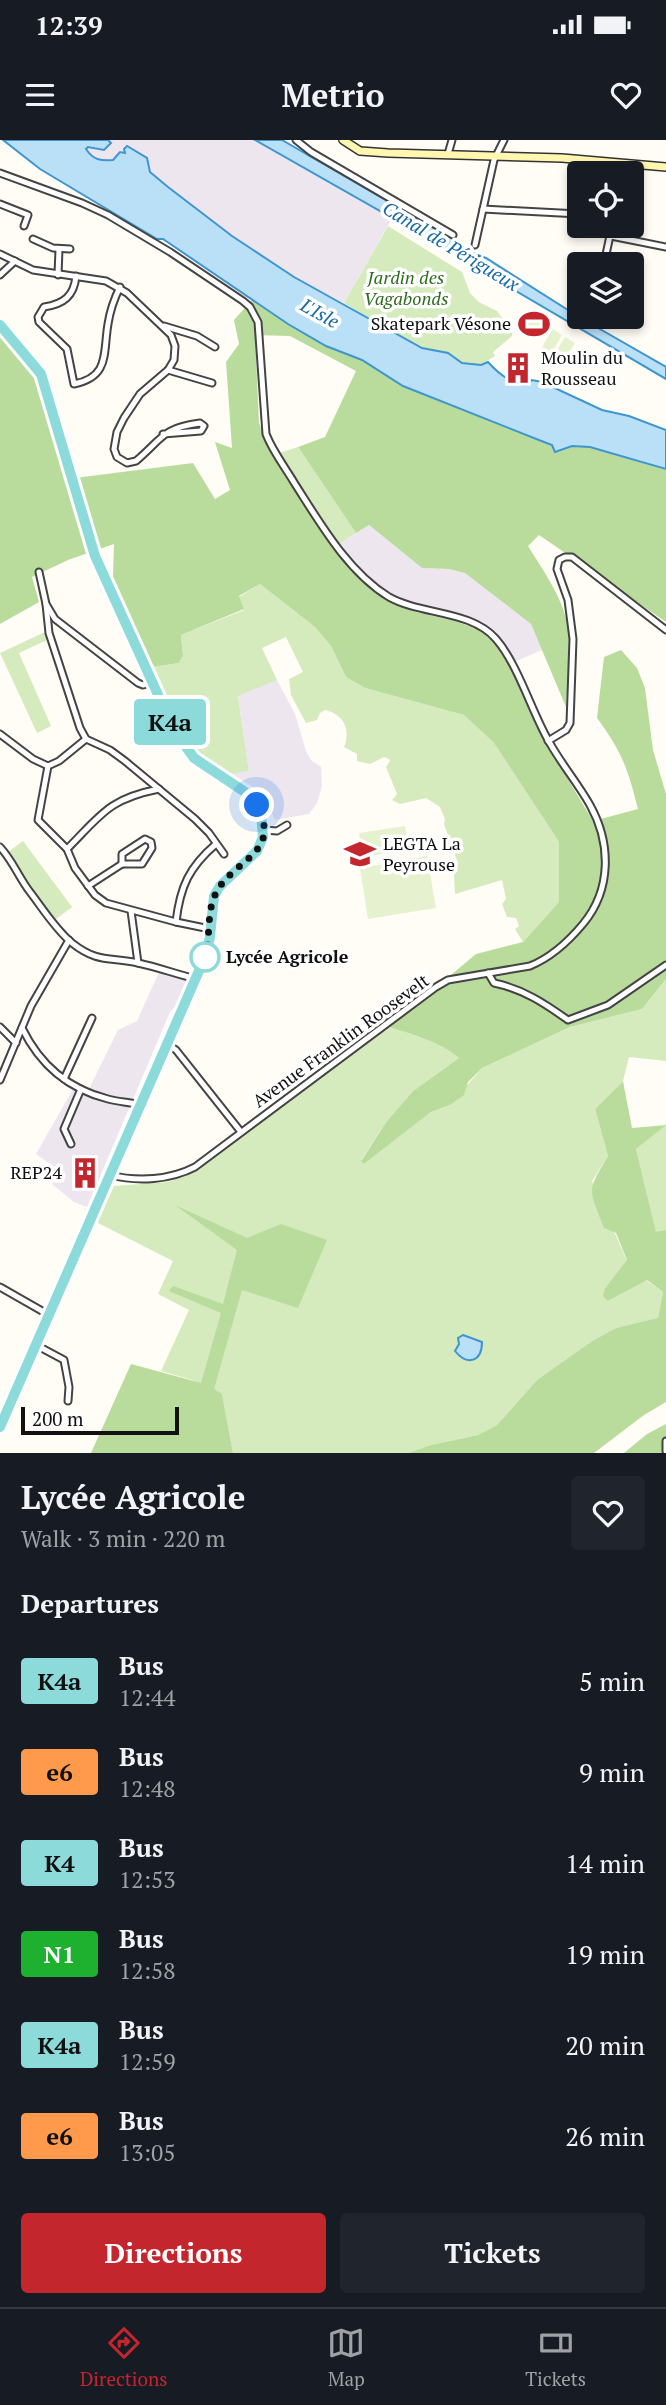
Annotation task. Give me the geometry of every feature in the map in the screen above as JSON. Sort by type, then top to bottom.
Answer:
[{"type":"main road","points":[[343,140],[352,148],[363,151],[594,161]]},
{"type":"main road","points":[[644,165],[666,167]]},
{"type":"main road","points":[[0,325],[41,374],[90,544],[174,730],[186,749],[207,768],[248,794],[261,814],[264,830],[261,843],[254,854],[217,890],[211,906],[211,929],[205,957],[0,1427]]},
{"type":"street","points":[[296,140],[311,152],[453,235]]},
{"type":"street","points":[[448,154],[452,140]]},
{"type":"street","points":[[475,245],[496,155],[504,140]]},
{"type":"street","name":"Avenue Franklin Roosevelt","points":[[0,173],[96,209],[170,253],[250,307],[258,322],[266,434],[308,504],[344,555],[389,596],[416,608],[479,626],[494,637],[506,652],[548,741],[591,807],[606,853],[605,877],[598,900],[586,920],[556,951],[530,966],[448,980],[436,987],[195,1167],[163,1178],[110,1175]]},
{"type":"street","points":[[0,204],[28,215],[24,226]]},
{"type":"street","points":[[483,209],[567,213]]},
{"type":"street","points":[[621,238],[666,247]]},
{"type":"street","points":[[33,239],[70,249]]},
{"type":"street","points":[[58,275],[59,248]]},
{"type":"street","points":[[0,254],[33,270],[106,281],[120,287],[164,326],[175,346],[174,360],[168,370],[140,394],[124,418],[114,445],[115,453],[127,463],[136,461],[163,435],[171,429],[200,423],[204,426],[201,431],[163,435]]},
{"type":"street","points":[[0,275],[15,261]]},
{"type":"street","points":[[76,276],[70,297],[44,307],[37,317],[68,349],[74,384],[90,379],[103,363],[111,311],[120,287]]},
{"type":"street","points":[[164,326],[197,336],[215,347]]},
{"type":"street","points":[[168,370],[212,383]]},
{"type":"street","points":[[548,741],[566,730],[570,723],[573,639],[568,600],[557,569],[559,561],[572,557],[666,630]]},
{"type":"street","points":[[39,572],[49,634],[86,739],[110,750],[159,789],[204,827],[224,855]]},
{"type":"street","points":[[46,604],[55,619],[68,631],[138,684],[151,683]]},
{"type":"street","points":[[0,734],[33,759],[48,765],[59,761],[86,739]]},
{"type":"street","points":[[48,765],[38,820],[67,849],[75,867],[95,895],[106,903],[131,911],[211,929]]},
{"type":"street","points":[[67,849],[104,811],[131,796],[159,789]]},
{"type":"street","points":[[264,830],[277,831],[287,825]]},
{"type":"street","points":[[88,886],[122,864],[142,864],[152,848],[151,842],[145,839],[122,854],[122,864]]},
{"type":"street","points":[[176,922],[184,883],[201,856],[216,844]]},
{"type":"street","points":[[0,847],[27,888],[69,940],[95,957],[138,963],[196,979]]},
{"type":"street","points":[[131,911],[138,963]]},
{"type":"street","points":[[0,1080],[31,1006],[69,940]]},
{"type":"street","points":[[488,973],[494,984],[509,986],[534,996],[568,1020],[608,1006],[666,965]]},
{"type":"street","points":[[64,1079],[92,1018]]},
{"type":"street","points":[[0,1027],[16,1043]]},
{"type":"street","points":[[22,1028],[41,1060],[64,1079],[107,1099],[140,1105]]},
{"type":"street","points":[[167,1044],[176,1050],[241,1132]]},
{"type":"street","points":[[71,1144],[64,1129],[81,1089]]},
{"type":"street","points":[[0,1287],[49,1315]]},
{"type":"street","points":[[36,1345],[64,1360],[69,1387],[68,1401]]},
{"type":"street","points":[[666,1441],[666,1451]]},
{"type":"shaded area","points":[[108,140],[255,140],[392,218],[344,303],[294,277],[232,236],[150,172],[130,148],[113,160],[102,161],[91,157],[87,147],[110,143]]},
{"type":"shaded area","points":[[369,525],[422,568],[449,569],[465,573],[531,624],[542,650],[514,662],[505,643],[494,631],[462,616],[415,604],[389,592],[366,574],[339,544]]},
{"type":"shaded area","points":[[277,680],[295,714],[306,751],[311,760],[321,767],[322,786],[317,803],[309,814],[275,820],[256,789],[232,774],[249,771],[238,695]]},
{"type":"shaded area","points":[[159,972],[190,980],[181,1000],[170,1012],[87,1207],[74,1202],[52,1184],[60,1171],[36,1154],[76,1084],[89,1089],[118,1030],[137,1021]]},
{"type":"green space","name":"Jardin des Vagabonds","points":[[388,226],[462,272],[470,293],[479,302],[497,311],[512,336],[493,352],[495,356],[481,365],[462,363],[448,353],[422,348],[402,338],[344,303]]},
{"type":"green space","points":[[252,300],[326,346],[362,360],[403,386],[451,406],[552,445],[590,447],[666,470],[666,622],[539,535],[528,546],[561,603],[568,627],[570,657],[566,707],[531,624],[465,573],[449,569],[422,568],[369,525],[356,533],[298,447],[325,437],[356,371],[290,336],[255,335],[259,423],[266,443],[340,555],[382,597],[415,612],[477,629],[492,640],[504,654],[545,741],[593,821],[638,809],[623,761],[597,718],[604,657],[621,650],[637,668],[645,688],[653,750],[666,794],[666,979],[642,1009],[570,1027],[482,1068],[468,1082],[464,1095],[450,1105],[431,1112],[364,1164],[361,1161],[387,1121],[413,1091],[459,1058],[434,1043],[389,1027],[476,954],[523,942],[559,902],[559,842],[494,743],[464,715],[365,688],[346,677],[331,646],[315,627],[260,584],[239,596],[244,609],[181,635],[183,656],[179,663],[153,667],[113,577],[114,544],[68,560],[32,577],[39,602],[0,624],[0,330],[38,375],[67,479],[193,463],[215,499],[230,490],[215,442],[232,448],[226,362],[239,344],[234,320]]},
{"type":"green space","name":"Skatepark Vésone","points":[[527,311],[549,325],[541,338],[519,324]]},
{"type":"green space","points":[[553,329],[562,335],[552,353],[542,347]]},
{"type":"green space","points":[[565,337],[575,343],[564,361],[554,355]]},
{"type":"green space","points":[[298,447],[356,533],[339,544],[279,453]]},
{"type":"green space","points":[[260,584],[315,627],[331,646],[346,677],[365,688],[464,715],[494,743],[559,842],[559,902],[523,942],[515,929],[519,926],[516,918],[507,917],[502,904],[506,899],[502,880],[455,894],[454,875],[458,863],[440,807],[426,798],[400,804],[392,800],[397,794],[386,767],[389,759],[384,757],[370,764],[357,761],[357,754],[344,747],[346,729],[337,715],[325,710],[317,720],[306,723],[291,695],[289,679],[303,672],[286,637],[262,648],[277,680],[238,696],[249,771],[232,774],[196,750],[184,733],[153,667],[179,663],[183,656],[181,635],[244,610],[239,597]]},
{"type":"green space","points":[[45,632],[47,640],[19,653],[51,726],[37,733],[0,653]]},
{"type":"green space","points":[[405,826],[409,850],[362,857],[359,833]]},
{"type":"green space","points":[[23,841],[72,907],[56,919],[25,880],[8,852]]},
{"type":"green space","points":[[427,856],[436,908],[368,919],[360,868]]},
{"type":"green space","points":[[666,979],[666,1061],[629,1057],[623,1081],[595,1109],[608,1156],[592,1181],[627,1261],[605,1288],[608,1301],[646,1280],[663,1292],[658,1319],[616,1328],[592,1341],[537,1380],[497,1425],[478,1435],[408,1453],[233,1453],[222,1394],[192,1380],[161,1371],[189,1310],[158,1294],[173,1261],[96,1222],[113,1186],[168,1182],[186,1176],[389,1027],[434,1043],[459,1058],[413,1091],[387,1121],[361,1160],[364,1164],[431,1112],[450,1105],[482,1068],[570,1027],[642,1009]]},
{"type":"green space","points":[[623,1081],[632,1128],[666,1125],[636,1149],[656,1232],[666,1230],[666,1402],[644,1415],[594,1453],[408,1453],[478,1435],[497,1425],[537,1380],[592,1341],[616,1328],[658,1318],[663,1292],[647,1280],[608,1301],[603,1296],[605,1288],[627,1260],[616,1233],[604,1228],[593,1197],[593,1184],[608,1156],[595,1109]]},
{"type":"green space","points":[[666,1124],[666,1230],[656,1233],[636,1149]]},
{"type":"green space","points":[[175,1205],[247,1238],[281,1224],[327,1240],[298,1308],[242,1290],[214,1389],[222,1394],[233,1453],[91,1453],[131,1364],[201,1383],[221,1313],[169,1291],[173,1286],[223,1304],[237,1250]]},
{"type":"green space","points":[[666,1424],[666,1453],[624,1453],[647,1434]]},
{"type":"water","name":"L'Isle","points":[[3,140],[108,140],[111,143],[104,150],[88,147],[86,149],[94,158],[105,160],[113,160],[120,152],[125,153],[127,146],[147,158],[150,172],[232,236],[294,277],[422,348],[448,353],[462,363],[481,365],[488,362],[515,382],[526,385],[532,380],[542,382],[602,410],[629,416],[666,430],[666,469],[590,447],[572,446],[555,452],[552,445],[403,386],[362,360],[326,346],[288,324],[163,239],[157,239],[40,169]]},
{"type":"water","name":"Canal de Périgueux","points":[[255,140],[282,140],[460,243],[467,251],[486,258],[567,309],[567,321],[480,270],[473,261],[454,253]]},
{"type":"water","points":[[581,329],[600,329],[666,367],[666,379]]},
{"type":"water","points":[[463,1335],[482,1342],[477,1358],[473,1360],[464,1359],[455,1351],[459,1344],[458,1338]]},
{"type":"bus line","name":"K4a","points":[[0,325],[41,374],[90,544],[179,740],[194,758],[248,794],[255,801],[264,823],[263,837],[254,854],[220,886],[214,896],[205,957],[0,1427]]},
{"type":"place","name":"Skatepark Vésone","points":[[534,324]]},
{"type":"place","name":"Moulin du Rousseau","points":[[518,368]]},
{"type":"place","name":"LEGTA La Peyrouse","points":[[360,854]]},
{"type":"place","name":"Lycée Agricole","points":[[205,957]]},
{"type":"place","name":"REP24","points":[[85,1173]]},
{"type":"route","points":[[205,957],[214,896],[220,886],[250,859],[261,843],[264,823],[257,805]]}]
